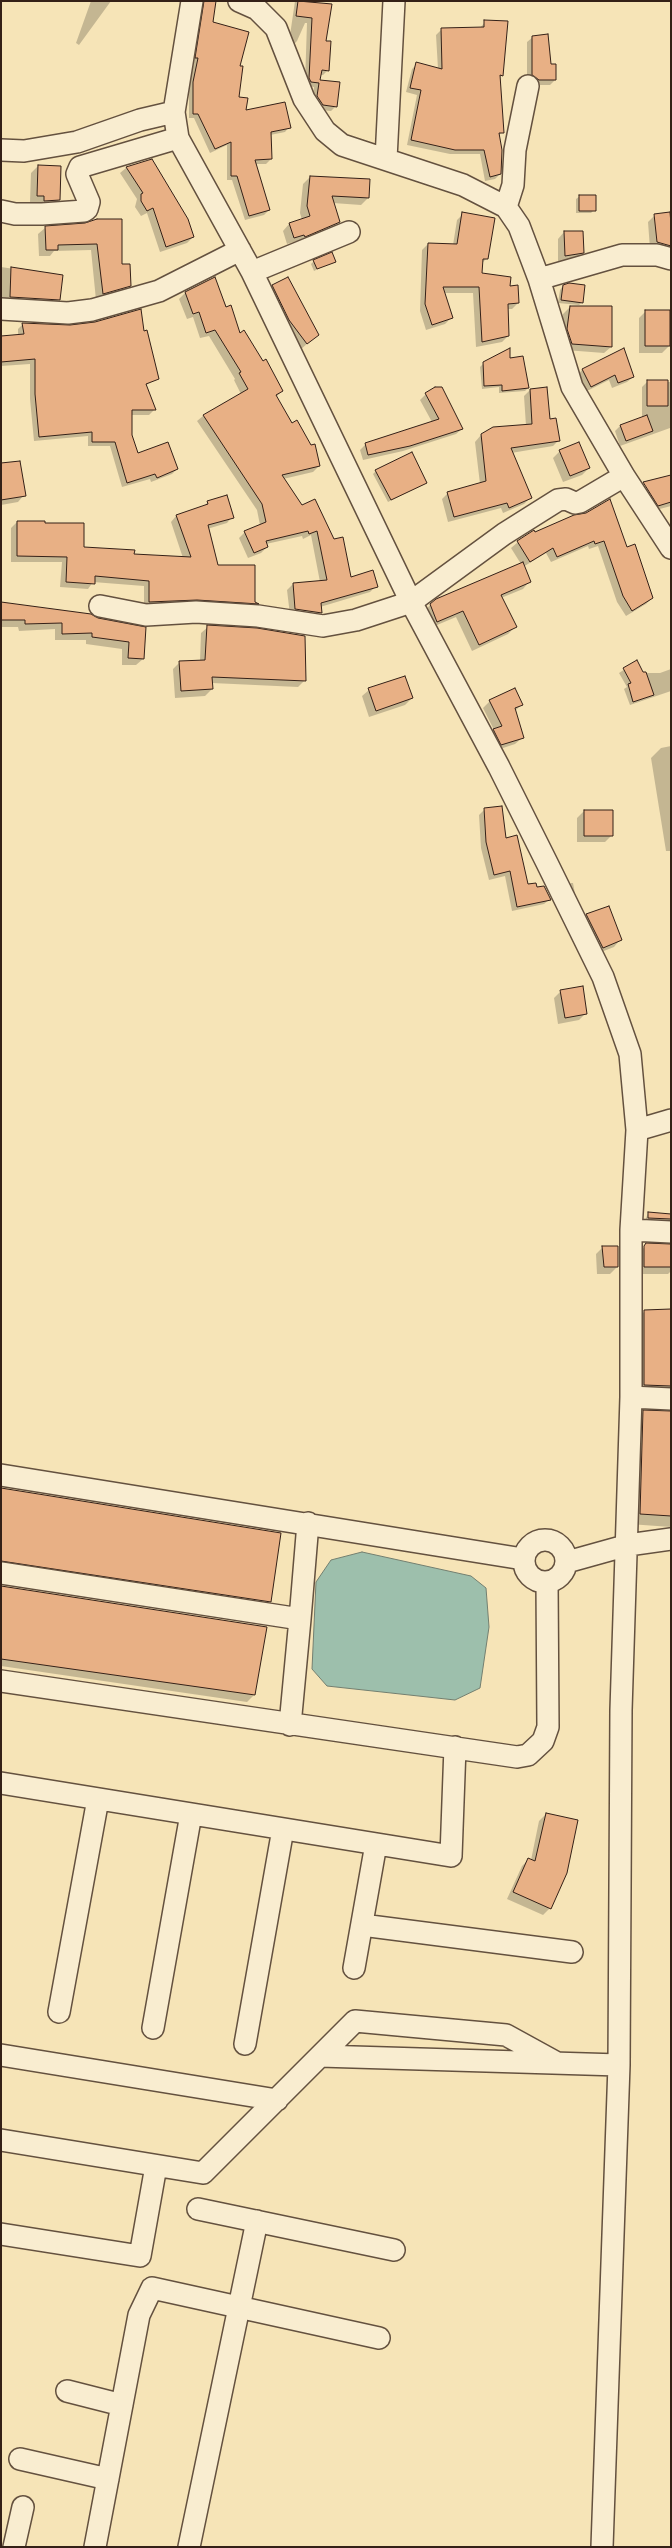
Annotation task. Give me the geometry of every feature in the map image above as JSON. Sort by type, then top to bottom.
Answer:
[{"type":"street","points":[[192,1],[174,112],[178,138],[252,272],[411,602],[500,767],[603,977],[630,1054],[637,1130],[631,1230],[631,1397],[628,1545],[621,1710],[618,2065],[602,2547]]},
{"type":"street","points":[[239,1],[257,9],[276,28],[304,99],[325,131],[342,145],[463,185],[506,207],[519,226],[539,279],[572,386],[624,476],[671,548]]},
{"type":"street","points":[[386,160],[394,1]]},
{"type":"street","points":[[506,207],[513,185],[515,150],[528,86]]},
{"type":"street","points":[[1,150],[24,151],[77,142],[140,120],[174,112]]},
{"type":"street","points":[[1,211],[15,214],[42,214],[84,211],[87,209],[89,202],[77,174],[80,166],[178,138]]},
{"type":"street","points":[[252,272],[349,232]]},
{"type":"street","points":[[1,309],[68,314],[92,310],[159,291],[240,250]]},
{"type":"street","points":[[539,279],[622,256],[644,254],[671,259]]},
{"type":"street","points":[[100,606],[146,615],[196,612],[258,616],[323,626],[356,620],[411,602],[504,534],[558,500],[566,499],[575,504],[624,476]]},
{"type":"street","points":[[637,1130],[671,1120]]},
{"type":"street","points":[[631,1230],[671,1232]]},
{"type":"street","points":[[631,1397],[671,1399]]},
{"type":"street","points":[[1,1475],[523,1559]]},
{"type":"street","points":[[290,1725],[308,1523]]},
{"type":"street","points":[[567,1562],[628,1545],[671,1539]]},
{"type":"street","points":[[551,1540],[563,1548],[567,1562],[561,1576],[547,1582],[533,1578],[528,1574],[523,1559],[526,1552],[536,1542],[551,1540]]},
{"type":"street","points":[[1,1573],[300,1619]]},
{"type":"street","points":[[1,1681],[517,1757],[528,1755],[543,1741],[548,1727],[547,1582]]},
{"type":"street","points":[[2,1789],[98,1799],[451,1856],[455,1747]]},
{"type":"street","points":[[60,2012],[98,1799]]},
{"type":"street","points":[[152,2028],[191,1814]]},
{"type":"street","points":[[245,2044],[283,1829]]},
{"type":"street","points":[[354,1968],[376,1844]]},
{"type":"street","points":[[362,1925],[572,1952]]},
{"type":"street","points":[[1,2140],[203,2174],[355,2021],[506,2035],[557,2063]]},
{"type":"street","points":[[1,2055],[277,2100]]},
{"type":"street","points":[[320,2056],[618,2065]]},
{"type":"street","points":[[1,2234],[140,2256],[156,2166]]},
{"type":"street","points":[[198,2209],[394,2250]]},
{"type":"street","points":[[189,2547],[257,2221]]},
{"type":"street","points":[[95,2547],[139,2315],[152,2288],[380,2338]]},
{"type":"street","points":[[67,2391],[122,2405]]},
{"type":"street","points":[[20,2459],[108,2479]]},
{"type":"street","points":[[14,2547],[23,2507]]},
{"type":"shaded area","points":[[362,1552],[471,1576],[486,1588],[489,1627],[480,1688],[455,1700],[327,1686],[312,1669],[316,1582],[331,1560]]},
{"type":"building","points":[[204,1],[216,1],[213,22],[249,32],[240,66],[243,66],[239,97],[248,98],[246,110],[285,102],[291,128],[271,132],[272,159],[255,160],[270,210],[249,216],[237,176],[231,176],[231,142],[215,149],[198,114],[193,114],[193,82],[198,58],[195,58]]},
{"type":"building","points":[[298,1],[332,4],[326,41],[331,41],[329,71],[322,70],[320,80],[340,82],[337,107],[323,105],[317,96],[319,83],[311,82],[309,78],[312,18],[296,16]]},
{"type":"building","points":[[484,20],[508,21],[503,76],[500,75],[504,133],[499,133],[502,150],[501,174],[490,177],[484,150],[455,150],[411,140],[421,90],[410,88],[416,62],[442,69],[441,28],[484,27]]},
{"type":"building","points":[[548,34],[551,64],[556,64],[556,80],[539,80],[532,75],[532,36]]},
{"type":"building","points":[[152,159],[188,219],[194,237],[166,247],[153,208],[147,211],[141,201],[141,194],[143,193],[126,167]]},
{"type":"building","points":[[38,165],[61,166],[60,200],[44,201],[44,196],[37,196]]},
{"type":"building","points":[[310,176],[370,179],[369,198],[332,196],[340,222],[305,237],[304,235],[294,238],[289,223],[310,216],[307,206]]},
{"type":"building","points":[[579,195],[596,195],[596,211],[579,211]]},
{"type":"building","points":[[462,212],[495,218],[488,259],[483,259],[482,273],[511,277],[510,286],[518,285],[519,303],[508,304],[509,336],[482,342],[479,287],[443,287],[453,318],[432,325],[425,304],[428,243],[457,244]]},
{"type":"building","points":[[670,212],[671,246],[657,242],[654,214]]},
{"type":"building","points":[[97,219],[122,219],[122,264],[130,264],[131,286],[103,294],[97,244],[58,245],[58,250],[46,250],[45,226],[85,223]]},
{"type":"building","points":[[564,231],[583,231],[584,253],[565,256]]},
{"type":"building","points":[[332,252],[336,262],[317,269],[313,260]]},
{"type":"building","points":[[11,267],[63,275],[60,300],[10,297]]},
{"type":"building","points":[[215,277],[226,307],[231,305],[240,333],[244,330],[263,361],[266,359],[283,391],[276,395],[292,423],[297,420],[311,445],[315,444],[320,466],[282,475],[302,505],[315,499],[334,539],[343,537],[351,577],[373,570],[378,587],[321,603],[322,613],[295,609],[293,583],[327,580],[317,531],[309,534],[308,531],[266,541],[268,547],[254,553],[244,531],[266,522],[262,504],[203,415],[248,389],[239,373],[241,372],[215,330],[206,333],[199,312],[193,314],[185,292]]},
{"type":"building","points":[[288,277],[319,335],[307,344],[289,320],[272,285]]},
{"type":"building","points":[[569,283],[585,285],[583,303],[561,300],[563,285]]},
{"type":"building","points":[[570,306],[612,306],[612,347],[572,344],[567,329]]},
{"type":"building","points":[[141,309],[144,331],[147,330],[159,379],[146,384],[156,410],[132,410],[132,435],[138,453],[168,442],[178,469],[157,478],[155,474],[127,483],[115,442],[92,442],[92,432],[39,437],[35,394],[35,359],[1,362],[1,336],[24,334],[22,323],[70,325],[95,322]]},
{"type":"building","points":[[645,310],[670,310],[670,346],[645,346]]},
{"type":"building","points":[[510,348],[510,358],[523,356],[529,388],[502,391],[502,385],[484,386],[483,362]]},
{"type":"building","points":[[624,348],[634,377],[618,383],[615,375],[591,387],[582,369]]},
{"type":"building","points":[[647,380],[668,380],[668,406],[647,406]]},
{"type":"building","points":[[435,387],[442,387],[463,429],[410,446],[368,455],[365,443],[439,419],[425,393]]},
{"type":"building","points":[[547,387],[550,419],[556,418],[560,441],[511,448],[532,498],[509,508],[507,503],[454,517],[447,492],[486,481],[481,434],[493,427],[532,424],[530,389]]},
{"type":"building","points":[[647,415],[653,431],[626,441],[620,425]]},
{"type":"building","points":[[579,442],[590,468],[570,476],[559,450]]},
{"type":"building","points":[[412,452],[427,483],[391,500],[375,470]]},
{"type":"building","points":[[20,461],[26,496],[1,500],[1,463]]},
{"type":"building","points":[[671,475],[671,502],[658,506],[643,482]]},
{"type":"building","points":[[227,495],[234,518],[208,525],[218,565],[255,565],[255,602],[259,604],[197,600],[149,602],[149,581],[95,576],[95,584],[66,582],[67,557],[17,556],[17,521],[45,521],[45,523],[84,523],[84,547],[135,550],[134,554],[191,557],[176,515],[208,504],[207,501]]},
{"type":"building","points":[[610,499],[627,547],[635,544],[653,598],[632,611],[623,596],[604,541],[595,544],[594,541],[557,557],[553,548],[530,562],[517,541],[534,530],[535,532],[574,515],[586,513]]},
{"type":"building","points":[[523,562],[531,582],[501,595],[517,627],[479,645],[463,611],[437,622],[430,604],[436,599]]},
{"type":"building","points":[[1,602],[91,614],[98,618],[146,627],[144,659],[128,658],[129,642],[92,637],[92,633],[62,634],[62,623],[25,624],[25,620],[1,620]]},
{"type":"building","points":[[207,625],[257,628],[305,636],[306,681],[212,677],[213,689],[181,691],[179,661],[205,660]]},
{"type":"building","points":[[637,660],[643,672],[646,672],[654,695],[633,702],[628,684],[631,683],[623,668]]},
{"type":"building","points":[[405,676],[413,698],[376,711],[368,688]]},
{"type":"building","points":[[515,688],[523,705],[515,708],[524,738],[501,745],[493,729],[502,726],[489,700]]},
{"type":"building","points":[[502,806],[506,838],[517,835],[528,884],[536,883],[537,887],[544,886],[551,900],[517,907],[510,871],[494,875],[486,842],[484,808]]},
{"type":"building","points":[[584,810],[613,810],[613,836],[584,836]]},
{"type":"building","points":[[609,906],[622,940],[603,948],[586,914]]},
{"type":"building","points":[[583,986],[587,1014],[565,1018],[560,990]]},
{"type":"building","points":[[648,1212],[671,1214],[671,1219],[648,1218]]},
{"type":"building","points":[[646,1243],[671,1244],[671,1267],[644,1267],[644,1246]]},
{"type":"building","points":[[602,1246],[618,1246],[618,1267],[604,1267]]},
{"type":"building","points":[[671,1309],[671,1386],[644,1385],[644,1310]]},
{"type":"building","points":[[643,1410],[671,1411],[671,1516],[640,1514]]},
{"type":"building","points":[[1,1488],[281,1533],[271,1602],[1,1561]]},
{"type":"building","points":[[1,1586],[267,1627],[255,1695],[1,1659]]},
{"type":"building","points":[[546,1813],[578,1820],[567,1873],[551,1909],[513,1892],[528,1858],[535,1861]]}]
